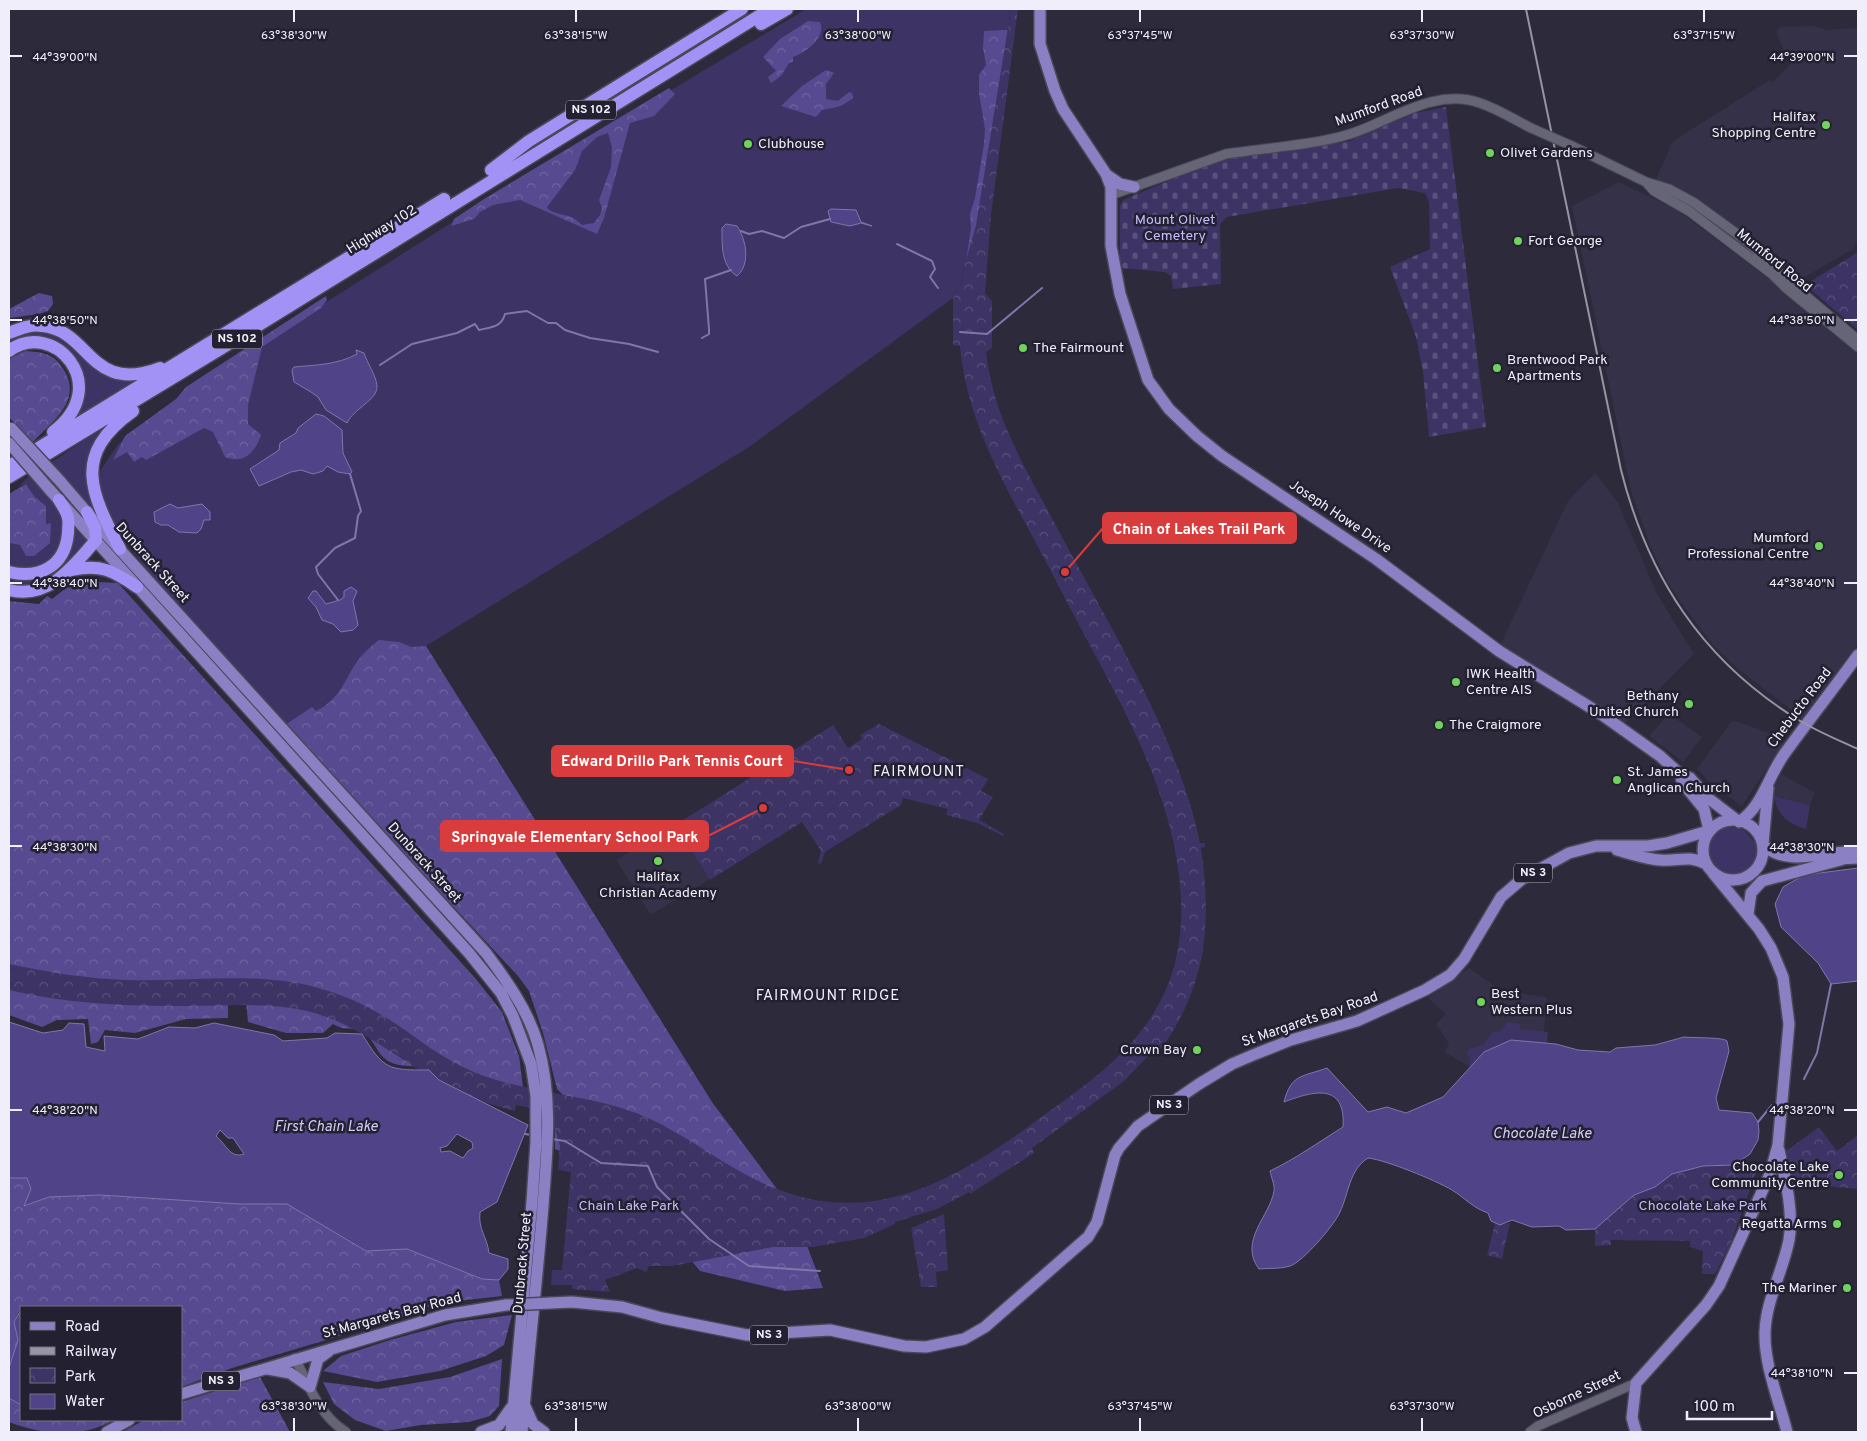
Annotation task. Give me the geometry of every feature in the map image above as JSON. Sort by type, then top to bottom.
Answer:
[{"type":"highway","points":[[490,170],[529,141],[742,9]]},
{"type":"highway","name":"Highway 102","points":[[9,470],[179,362],[490,170],[758,9]]},
{"type":"highway","name":"Highway 102","points":[[9,470],[58,448],[770,9]]},
{"type":"highway","points":[[567,134],[646,92],[787,9]]},
{"type":"highway","points":[[9,332],[23,328],[43,326],[62,332],[101,367],[123,375],[148,373],[179,362]]},
{"type":"highway","points":[[9,351],[14,347],[34,343],[51,346],[63,354],[73,365],[79,376],[80,390],[73,412],[65,423],[9,470]]},
{"type":"highway","points":[[120,549],[94,494],[92,473],[97,451],[106,435],[120,420],[220,349]]},
{"type":"highway","points":[[9,484],[58,448]]},
{"type":"highway","points":[[9,572],[23,575],[41,573],[53,566],[61,558],[67,544],[68,518],[59,500]]},
{"type":"highway","points":[[9,590],[19,592],[37,591],[55,583],[71,570],[96,540],[96,528],[87,512]]},
{"type":"highway","points":[[71,570],[100,567],[115,572],[137,587]]},
{"type":"main road","points":[[1033,9],[1033,40],[1036,57],[1054,105],[1111,195]]},
{"type":"main road","name":"Joseph Howe Drive","points":[[1040,9],[1040,44],[1055,91],[1075,129],[1106,174],[1111,187],[1111,246],[1120,294],[1148,380],[1169,409],[1197,436],[1222,456],[1376,559],[1520,665],[1624,729],[1660,756],[1681,775],[1690,778],[1708,798],[1739,821]]},
{"type":"main road","points":[[1106,174],[1120,184],[1134,187]]},
{"type":"main road","name":"Dunbrack Street","points":[[10,426],[486,953],[506,979],[528,1019],[543,1064],[537,1281],[522,1432]]},
{"type":"main road","name":"Dunbrack Street","points":[[9,443],[469,953],[501,993],[520,1031],[542,1097]]},
{"type":"main road","name":"Chebucto Road","points":[[1739,821],[1756,807],[1784,753],[1858,655]]},
{"type":"main road","name":"Joseph Howe Drive","points":[[1681,775],[1682,782],[1704,809],[1708,830]]},
{"type":"main road","name":"Chebucto Road","points":[[1763,845],[1769,781]]},
{"type":"main road","points":[[1767,1172],[1777,1133],[1788,1045],[1787,998],[1779,966],[1771,948],[1748,914],[1710,868],[1703,849],[1708,830],[1720,822],[1739,821],[1753,830],[1763,845],[1773,853],[1785,857],[1845,851],[1858,852]]},
{"type":"main road","name":"St Margarets Bay Road","points":[[182,1394],[295,1358],[445,1315],[506,1305],[572,1302],[622,1307],[662,1318],[747,1335],[830,1330],[912,1347],[939,1345],[964,1339],[992,1322],[1088,1237],[1097,1222],[1115,1155],[1138,1126],[1232,1064],[1291,1040],[1357,1021],[1425,990],[1450,975],[1471,950],[1494,907],[1516,884],[1535,871],[1578,849],[1604,845],[1648,846],[1667,843],[1708,830]]},
{"type":"main road","name":"St Margarets Bay Road","points":[[1604,845],[1648,858],[1666,860],[1688,858],[1710,868]]},
{"type":"main road","points":[[1748,914],[1744,895],[1753,874],[1762,861],[1763,845]]},
{"type":"main road","points":[[1710,868],[1728,879],[1858,858]]},
{"type":"main road","points":[[1748,914],[1751,893],[1762,881],[1844,859]]},
{"type":"main road","points":[[1777,1133],[1790,1217],[1789,1241],[1768,1311],[1765,1332],[1769,1366],[1787,1432]]},
{"type":"main road","points":[[1636,1432],[1632,1418],[1636,1383],[1713,1295],[1738,1246],[1758,1198],[1757,1188],[1767,1172],[1778,1145]]},
{"type":"main road","name":"Dunbrack Street","points":[[510,1432],[540,1168]]},
{"type":"main road","points":[[1767,1172],[1778,1178],[1786,1187]]},
{"type":"main road","points":[[262,1369],[274,1369],[290,1373],[310,1387],[318,1359],[333,1347]]},
{"type":"main road","points":[[524,1402],[526,1412],[533,1424],[544,1432]]},
{"type":"main road","points":[[481,1432],[499,1425],[508,1415],[512,1404]]},
{"type":"main road","points":[[108,1432],[127,1421]]},
{"type":"street","name":"Mumford Road","points":[[1111,195],[1226,154],[1349,134],[1404,111],[1441,100],[1479,103],[1646,182],[1669,189],[1693,202],[1744,239],[1793,285],[1858,340]]},
{"type":"street","name":"Mumford Road","points":[[1646,182],[1654,191],[1689,211],[1774,275],[1786,288],[1858,347]]},
{"type":"street","points":[[295,1358],[326,1414],[346,1432]]},
{"type":"street","name":"Osborne Street","points":[[1530,1432],[1538,1426],[1636,1383]]},
{"type":"shaded area","points":[[1815,26],[1826,30],[1858,28],[1858,240],[1853,249],[1786,288],[1724,231],[1685,202],[1653,186],[1673,141],[1770,80],[1772,83],[1790,65],[1776,32],[1781,27]]},
{"type":"shaded area","points":[[1619,182],[1677,210],[1802,304],[1829,331],[1858,352],[1858,644],[1802,718],[1737,668],[1713,645],[1682,604],[1668,583],[1650,545],[1631,491],[1572,206]]},
{"type":"shaded area","points":[[1595,473],[1618,503],[1657,594],[1694,654],[1621,727],[1498,650],[1568,501]]},
{"type":"shaded area","points":[[1669,714],[1702,737],[1683,762],[1649,736]]},
{"type":"shaded area","points":[[1736,721],[1774,735],[1783,744],[1742,806],[1711,784],[1697,769],[1731,722]]},
{"type":"shaded area","points":[[768,768],[802,822],[651,915],[616,860]]},
{"type":"shaded area","points":[[1781,774],[1815,793],[1810,805],[1774,796],[1775,786]]},
{"type":"shaded area","points":[[1469,968],[1499,989],[1512,993],[1547,997],[1544,1030],[1547,1044],[1484,1052],[1470,1067],[1445,1052],[1449,1043],[1436,1024],[1446,1014],[1428,998]]},
{"type":"green space","points":[[806,9],[1011,9],[976,225],[961,285],[953,298],[749,447],[426,646],[295,736],[156,582],[108,518],[97,479],[119,443],[233,361],[467,213]]},
{"type":"green space","name":"Chain Lake Park","points":[[1011,9],[1018,9],[991,215],[985,293],[992,301],[992,348],[986,352],[995,397],[1021,460],[1138,678],[1175,760],[1189,801],[1200,843],[1205,843],[1205,847],[1201,848],[1206,903],[1202,954],[1196,979],[1187,1003],[1159,1052],[1155,1049],[1124,1081],[1032,1148],[1034,1153],[970,1194],[969,1192],[937,1209],[895,1222],[895,1224],[864,1238],[813,1247],[773,1247],[672,1266],[649,1266],[646,1272],[637,1268],[605,1280],[610,1292],[572,1289],[572,1285],[551,1285],[552,1270],[562,1270],[571,1172],[558,1170],[560,1146],[552,1119],[553,1112],[516,1105],[515,1111],[468,1096],[435,1079],[354,1029],[307,1011],[262,1005],[119,1005],[31,995],[9,990],[9,964],[68,975],[97,978],[150,980],[245,978],[269,979],[315,987],[348,998],[372,1010],[441,1055],[484,1076],[505,1083],[615,1106],[636,1113],[670,1129],[734,1168],[767,1185],[811,1199],[852,1203],[892,1197],[930,1185],[967,1167],[1038,1120],[1101,1072],[1125,1050],[1145,1026],[1160,1001],[1172,974],[1179,944],[1181,911],[1179,875],[1167,816],[1147,760],[1122,706],[995,464],[976,419],[963,371],[960,346],[953,345],[953,298],[961,285],[976,225]]},
{"type":"green space","points":[[808,21],[820,22],[821,33],[809,48],[793,57],[793,62],[789,63],[781,76],[771,83],[768,77],[776,71],[763,57],[780,39]]},
{"type":"green space","points":[[1008,30],[989,180],[963,283],[971,228],[970,214],[975,198],[984,144],[985,129],[979,93],[979,75],[986,65],[983,48],[984,31]]},
{"type":"green space","points":[[826,70],[834,73],[826,84],[826,99],[838,101],[849,92],[852,93],[853,98],[835,108],[822,110],[816,117],[781,106],[802,86]]},
{"type":"green space","points":[[669,88],[675,94],[654,116],[630,123],[604,218],[597,234],[520,200],[493,205],[480,212],[474,219],[451,226],[454,219]],"holes":[[[608,133],[612,147],[611,167],[599,200],[602,208],[600,215],[594,223],[582,225],[569,216],[548,209],[547,207],[575,170],[582,151],[597,137]]]},
{"type":"green space","name":"Mount Olivet Cemetery","points":[[1446,107],[1486,427],[1429,437],[1423,372],[1416,337],[1390,267],[1430,249],[1429,202],[1425,193],[1398,188],[1227,217],[1220,224],[1221,284],[1173,289],[1171,276],[1165,272],[1120,268],[1120,205],[1123,200],[1201,167],[1232,158],[1350,141],[1415,113]]},
{"type":"green space","points":[[1858,252],[1858,330],[1805,285]]},
{"type":"green space","points":[[39,293],[52,296],[53,304],[48,311],[9,318],[9,309]]},
{"type":"green space","points":[[326,296],[327,300],[321,308],[262,347],[248,405],[248,424],[261,435],[256,446],[248,455],[238,459],[225,457],[213,432],[204,428],[146,460],[142,457],[134,462],[127,452],[113,460],[125,436],[176,399],[186,387]]},
{"type":"green space","points":[[31,330],[55,334],[68,342],[88,362],[148,377],[70,423],[83,394],[62,349],[9,347],[9,336]]},
{"type":"green space","points":[[25,351],[41,353],[55,359],[62,367],[68,379],[70,390],[68,400],[63,409],[31,444],[9,417],[9,359]]},
{"type":"green space","points":[[114,420],[93,450],[103,524],[49,464]]},
{"type":"green space","points":[[29,476],[48,493],[61,509],[65,523],[62,540],[54,555],[40,566],[26,570],[9,567],[9,543],[20,545],[51,523],[46,524],[46,506],[34,496],[26,484],[18,487]]},
{"type":"green space","points":[[26,484],[34,496],[46,506],[46,524],[51,523],[50,543],[34,556],[26,556],[20,545],[9,543],[9,494]]},
{"type":"green space","points":[[72,520],[89,540],[64,569],[34,587],[9,586],[9,577],[54,568]]},
{"type":"green space","points":[[93,578],[96,582],[118,583],[476,979],[502,1012],[519,1056],[523,1087],[465,1074],[367,1013],[70,980],[9,969],[9,601],[39,604],[47,596],[52,599],[78,579]]},
{"type":"green space","points":[[379,640],[399,642],[411,647],[426,646],[712,1102],[777,1189],[779,1197],[570,1102],[557,1089],[543,1033],[529,991],[518,976],[285,725],[312,707],[316,711],[331,701],[358,660]]},
{"type":"green space","points":[[879,724],[988,779],[981,791],[993,797],[979,820],[1004,834],[1003,836],[977,823],[946,815],[948,809],[903,798],[901,805],[825,852],[821,864],[818,863],[821,851],[802,822],[710,880],[676,825],[833,725],[848,748],[862,739],[860,735]]},
{"type":"green space","points":[[1774,796],[1810,805],[1806,829],[1784,818],[1775,803]]},
{"type":"green space","points":[[1730,827],[1744,830],[1760,848],[1755,862],[1747,870],[1737,874],[1727,873],[1718,869],[1710,862],[1707,853],[1709,841],[1713,835],[1720,829]]},
{"type":"green space","points":[[9,984],[228,999],[228,1018],[186,1019],[135,1033],[105,1030],[98,1042],[91,1044],[88,1019],[57,1020],[42,1027],[9,1015]]},
{"type":"green space","points":[[246,1001],[317,1007],[361,1031],[333,1024],[323,1033],[286,1033],[248,1022]]},
{"type":"green space","points":[[1507,1022],[1520,1024],[1520,1029],[1548,1032],[1547,1044],[1484,1052],[1470,1067],[1470,1057],[1466,1054],[1469,1049],[1483,1045],[1493,1032],[1501,1031]]},
{"type":"green space","points":[[364,1032],[426,1066],[402,1066],[391,1063],[382,1056]]},
{"type":"green space","name":"Chain Lake Park","points":[[555,1113],[806,1243],[823,1288],[785,1291],[700,1271],[690,1259],[574,1167],[568,1154],[555,1149]]},
{"type":"green space","points":[[1819,1127],[1837,1151],[1858,1135],[1858,1189],[1796,1183],[1794,1186],[1786,1151]]},
{"type":"green space","name":"Chocolate Lake Park","points":[[1730,1165],[1757,1170],[1730,1245],[1715,1274],[1702,1274],[1703,1251],[1690,1247],[1690,1241],[1611,1240],[1611,1245],[1595,1246],[1595,1229],[1634,1195],[1655,1187],[1672,1174],[1703,1166]]},
{"type":"green space","points":[[9,1178],[27,1178],[31,1189],[25,1206],[49,1197],[100,1195],[240,1204],[287,1204],[366,1251],[407,1249],[482,1279],[499,1280],[502,1296],[439,1303],[393,1320],[232,1368],[182,1387],[182,1306],[20,1306],[14,1322],[18,1340],[9,1368]]},
{"type":"green space","points":[[944,1214],[948,1270],[936,1272],[937,1287],[921,1287],[911,1228]]},
{"type":"green space","points":[[1495,1223],[1500,1225],[1510,1223],[1502,1259],[1487,1255]]},
{"type":"green space","points":[[512,1315],[504,1345],[486,1356],[440,1371],[377,1382],[323,1371],[341,1356],[390,1340],[456,1322]]},
{"type":"green space","points":[[502,1359],[499,1406],[490,1416],[469,1422],[421,1425],[386,1431],[355,1420],[334,1404],[323,1382],[379,1389],[450,1377]]},
{"type":"green space","points":[[260,1377],[290,1432],[123,1432],[142,1421],[182,1421],[182,1402]]},
{"type":"green space","points":[[9,1398],[20,1404],[20,1421],[111,1421],[88,1430],[62,1433],[35,1430],[9,1422]]},
{"type":"water","points":[[831,209],[856,210],[861,222],[872,226],[861,223],[850,226],[831,222],[828,211]]},
{"type":"water","points":[[726,224],[737,226],[745,244],[746,258],[737,276],[725,261],[722,228]]},
{"type":"water","points":[[356,350],[364,353],[377,386],[374,396],[347,423],[326,410],[318,397],[294,382],[292,370],[294,367],[326,364],[349,358],[357,354]]},
{"type":"water","points":[[316,414],[324,416],[342,430],[343,453],[352,472],[350,474],[338,472],[327,466],[323,471],[313,474],[301,470],[291,472],[259,486],[250,469],[279,450],[280,443],[296,433],[298,428]]},
{"type":"water","points":[[170,504],[178,508],[202,504],[210,512],[210,520],[204,520],[201,529],[197,533],[179,532],[168,525],[161,525],[155,522],[154,512]]},
{"type":"water","points":[[351,587],[357,591],[353,601],[358,625],[353,630],[341,632],[333,624],[322,620],[316,607],[308,598],[313,591],[316,591],[326,604],[340,600],[344,597],[344,591]]},
{"type":"water","points":[[1858,868],[1858,981],[1831,984],[1818,963],[1781,927],[1775,904],[1783,887],[1804,875]]},
{"type":"water","name":"First Chain Lake","points":[[9,1022],[43,1033],[63,1030],[69,1023],[84,1024],[86,1047],[105,1051],[104,1036],[138,1039],[169,1027],[195,1028],[214,1023],[274,1035],[283,1041],[327,1038],[335,1033],[362,1034],[376,1055],[388,1066],[429,1070],[439,1080],[528,1125],[497,1202],[480,1212],[480,1224],[489,1253],[508,1259],[508,1269],[499,1280],[482,1279],[407,1249],[366,1251],[287,1204],[240,1204],[100,1195],[49,1197],[24,1206],[31,1189],[27,1178],[9,1178]],"holes":[[[220,1130],[228,1138],[233,1138],[244,1154],[239,1155],[228,1150],[216,1136]],[[457,1134],[472,1142],[473,1148],[463,1158],[450,1151],[441,1152],[440,1148],[447,1146]]]},
{"type":"water","name":"Chocolate Lake","points":[[1684,1037],[1714,1038],[1727,1041],[1729,1051],[1716,1098],[1719,1110],[1752,1113],[1758,1122],[1759,1131],[1758,1140],[1750,1154],[1734,1165],[1703,1166],[1672,1174],[1655,1187],[1634,1195],[1595,1229],[1566,1230],[1559,1226],[1532,1227],[1512,1220],[1500,1225],[1491,1221],[1488,1213],[1444,1186],[1398,1166],[1368,1158],[1353,1175],[1337,1218],[1303,1258],[1286,1267],[1259,1269],[1253,1259],[1253,1239],[1274,1191],[1270,1171],[1298,1156],[1343,1127],[1343,1113],[1339,1103],[1333,1096],[1316,1093],[1284,1102],[1290,1086],[1304,1075],[1327,1068],[1368,1112],[1387,1107],[1406,1113],[1443,1097],[1484,1052],[1511,1040],[1556,1044],[1578,1050],[1610,1052],[1616,1048],[1655,1045]]},
{"type":"water","points":[[20,1312],[20,1404],[9,1398],[9,1368],[18,1340],[14,1322]]},
{"type":"waterway","points":[[741,231],[749,234],[762,231],[784,238],[801,227],[830,219]]},
{"type":"waterway","points":[[897,244],[932,261],[935,269],[930,277],[938,288]]},
{"type":"waterway","points":[[702,338],[709,334],[705,279],[731,270]]},
{"type":"waterway","points":[[960,332],[987,334],[1042,288]]},
{"type":"waterway","points":[[380,365],[412,344],[457,333],[475,324],[479,330],[491,327],[501,322],[505,314],[527,311],[548,323],[556,323],[565,330],[590,338],[629,344],[658,352]]},
{"type":"waterway","points":[[338,600],[318,574],[316,567],[335,548],[355,538],[358,516],[361,511],[350,474]]},
{"type":"waterway","points":[[1804,1079],[1817,1053],[1831,984]]},
{"type":"waterway","points":[[1758,1122],[1772,1105]]},
{"type":"waterway","points":[[525,1134],[532,1135]]},
{"type":"waterway","points":[[551,1139],[565,1141],[601,1163],[648,1166],[657,1187],[709,1239],[749,1266],[820,1271]]},
{"type":"railway","points":[[1526,9],[1621,470],[1632,509],[1647,546],[1664,580],[1684,612],[1707,642],[1733,670],[1763,696],[1797,719],[1858,749]]},
{"type":"place","name":"Halifax Shopping Centre","points":[[1826,125]]},
{"type":"place","name":"Clubhouse","points":[[748,144]]},
{"type":"place","name":"Olivet Gardens","points":[[1490,153]]},
{"type":"place","name":"Fort George","points":[[1518,241]]},
{"type":"place","name":"The Fairmount","points":[[1023,348]]},
{"type":"place","name":"Brentwood Park Apartments","points":[[1497,368]]},
{"type":"place","name":"Mumford Professional Centre","points":[[1819,546]]},
{"type":"place","name":"Chain of Lakes Trail Park","points":[[1065,572]]},
{"type":"place","name":"IWK Health Centre AIS","points":[[1456,682]]},
{"type":"place","name":"Bethany United Church","points":[[1689,704]]},
{"type":"place","name":"The Craigmore","points":[[1439,725]]},
{"type":"place","name":"Edward Drillo Park Tennis Court","points":[[849,770]]},
{"type":"place","name":"St. James Anglican Church","points":[[1617,780]]},
{"type":"place","name":"Springvale Elementary School Park","points":[[763,808]]},
{"type":"place","name":"Halifax Christian Academy","points":[[658,861]]},
{"type":"place","name":"Best Western Plus","points":[[1481,1002]]},
{"type":"place","name":"Crown Bay","points":[[1197,1050]]},
{"type":"place","name":"Chocolate Lake Community Centre","points":[[1839,1175]]},
{"type":"place","name":"Regatta Arms","points":[[1837,1224]]},
{"type":"place","name":"The Mariner","points":[[1847,1288]]},
{"type":"district","name":"FAIRMOUNT","points":[[919,772]]},
{"type":"district","name":"FAIRMOUNT RIDGE","points":[[828,996]]}]
